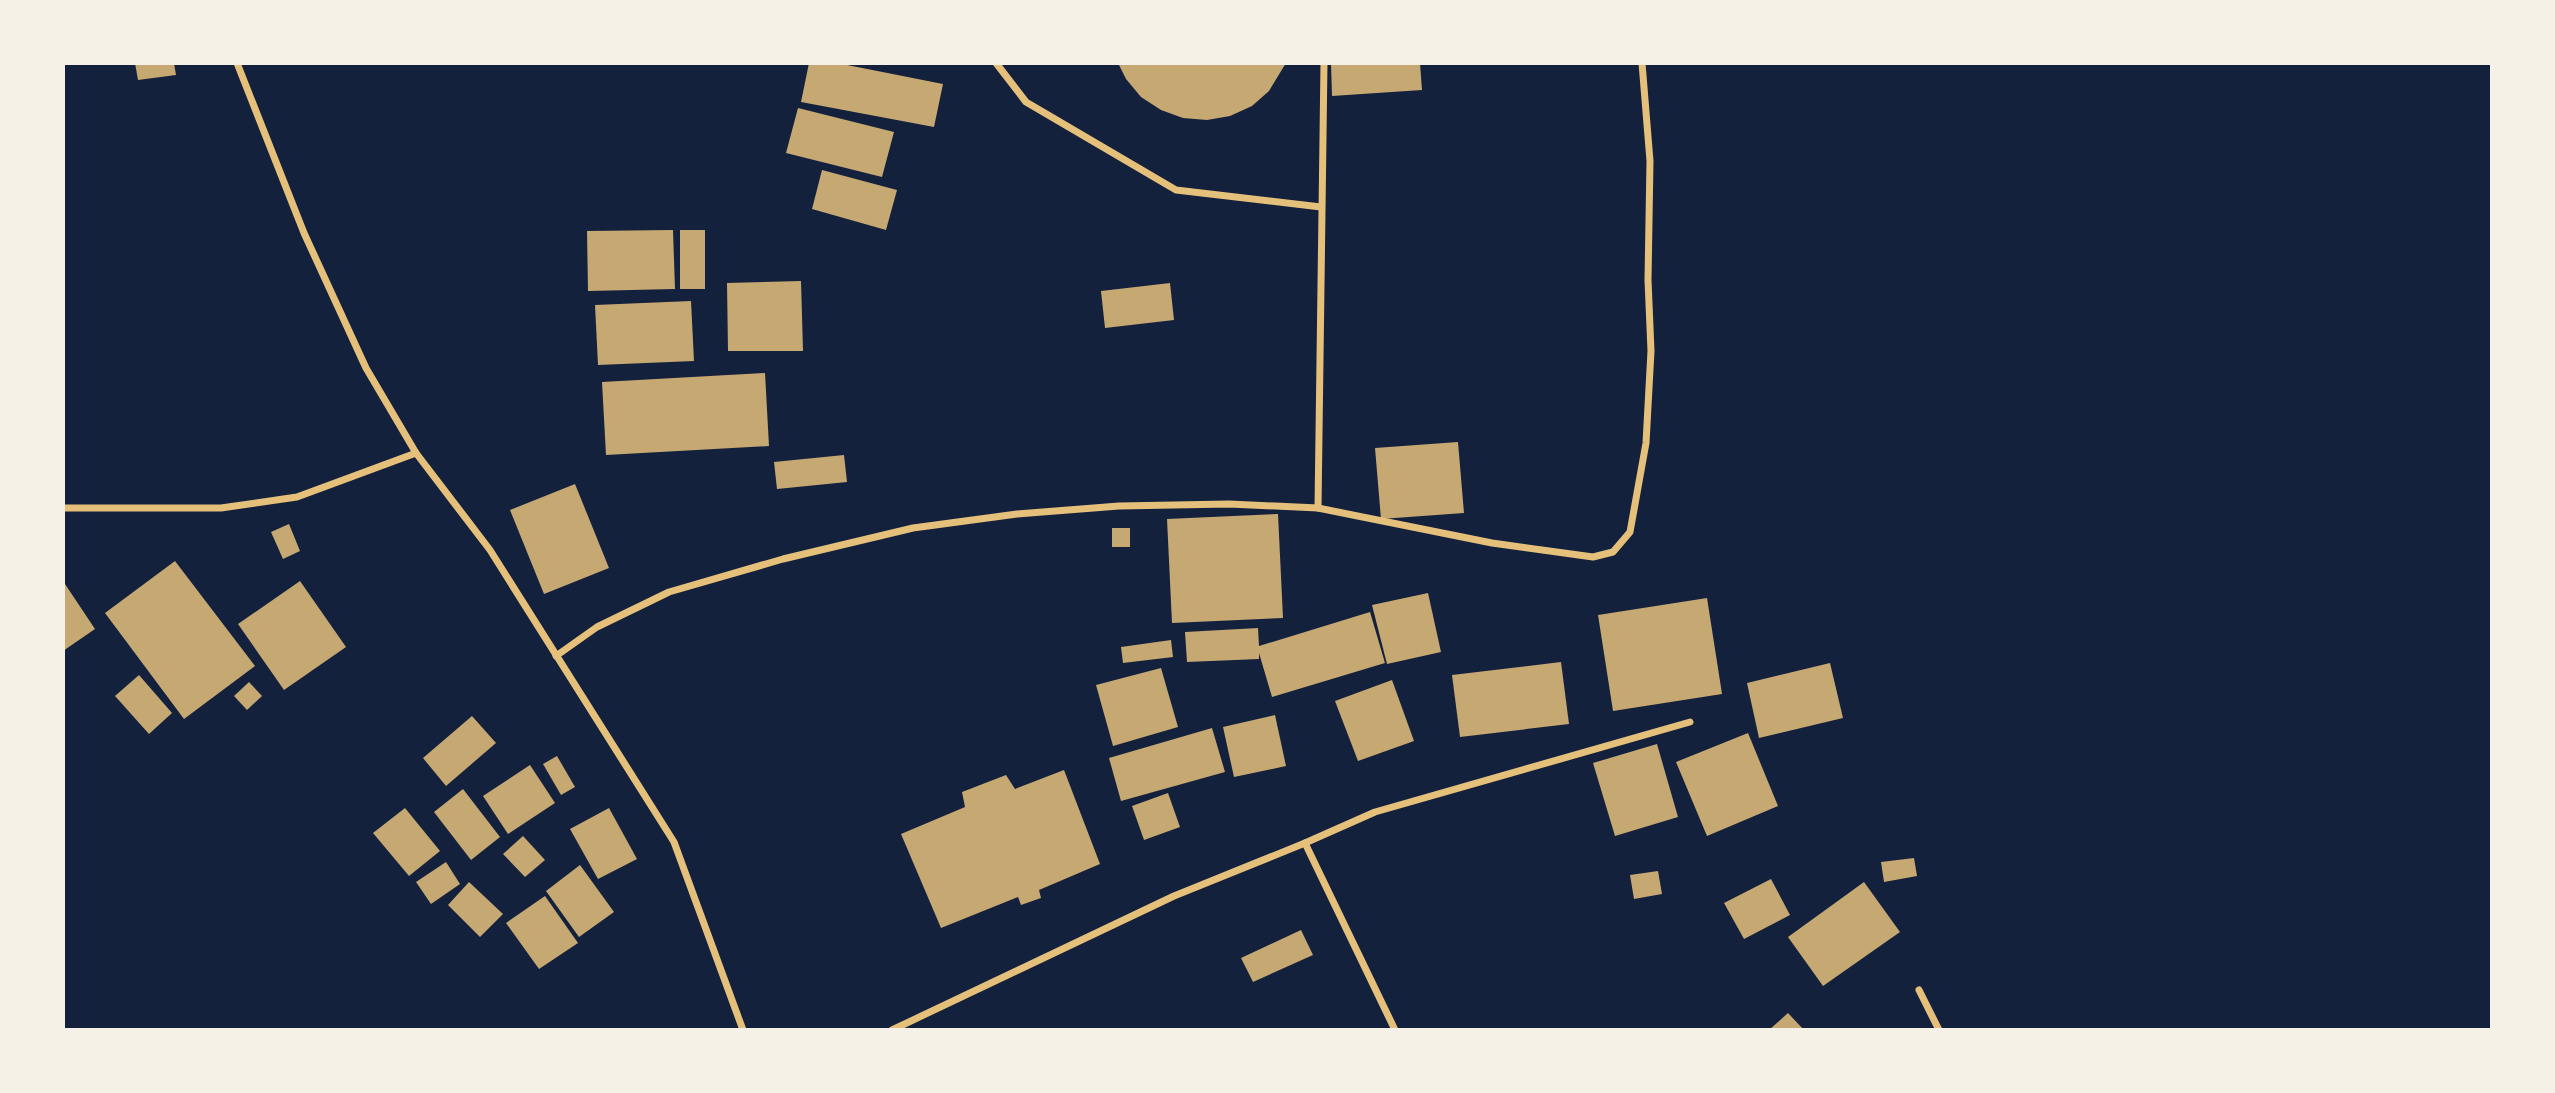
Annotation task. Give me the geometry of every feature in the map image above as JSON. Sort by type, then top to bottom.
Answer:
[{"type":"street","points":[[237,63],[304,233],[366,368],[416,453],[490,550],[674,842],[743,1030]]},
{"type":"street","points":[[996,63],[1026,102],[1176,191],[1321,207]]},
{"type":"street","points":[[1318,508],[1324,63]]},
{"type":"street","points":[[556,656],[597,627],[669,592],[783,559],[913,528],[1017,514],[1119,506],[1229,504],[1318,508],[1492,543],[1593,557],[1613,552],[1630,532],[1646,443],[1651,351],[1648,280],[1650,161],[1642,63]]},
{"type":"street","points":[[63,508],[221,508],[297,497],[416,453]]},
{"type":"street","points":[[892,1030],[1174,896],[1376,812],[1690,722]]},
{"type":"street","points":[[1305,843],[1395,1030]]},
{"type":"street","points":[[1919,990],[1939,1030]]},
{"type":"building","points":[[135,63],[174,63],[176,75],[138,80]]},
{"type":"building","points":[[809,63],[837,63],[943,84],[934,127],[801,102]]},
{"type":"building","points":[[1118,63],[1286,63],[1269,91],[1252,106],[1230,116],[1207,120],[1183,118],[1161,110],[1141,97],[1126,79]]},
{"type":"building","points":[[1331,63],[1420,63],[1422,90],[1332,96]]},
{"type":"building","points":[[798,108],[894,132],[882,177],[786,153]]},
{"type":"building","points":[[822,170],[897,190],[886,230],[812,209]]},
{"type":"building","points":[[673,230],[675,289],[588,291],[587,231]]},
{"type":"building","points":[[680,230],[705,230],[705,289],[680,289]]},
{"type":"building","points":[[801,281],[803,351],[728,351],[727,283]]},
{"type":"building","points":[[1170,283],[1174,320],[1105,328],[1101,291]]},
{"type":"building","points":[[691,301],[694,361],[598,365],[595,305]]},
{"type":"building","points":[[765,373],[769,446],[606,455],[602,382]]},
{"type":"building","points":[[1458,442],[1464,513],[1381,519],[1375,448]]},
{"type":"building","points":[[844,455],[847,482],[777,489],[774,462]]},
{"type":"building","points":[[575,484],[609,568],[544,594],[510,510]]},
{"type":"building","points":[[1278,514],[1283,618],[1172,623],[1167,519]]},
{"type":"building","points":[[289,524],[300,551],[283,559],[271,532]]},
{"type":"building","points":[[1112,528],[1130,528],[1130,547],[1112,547]]},
{"type":"building","points":[[175,561],[255,666],[184,719],[105,613]]},
{"type":"building","points":[[63,581],[95,629],[63,651]]},
{"type":"building","points":[[300,581],[346,647],[284,690],[238,624]]},
{"type":"building","points":[[1428,593],[1441,652],[1387,664],[1372,605]]},
{"type":"building","points":[[1707,598],[1722,694],[1613,711],[1598,615]]},
{"type":"building","points":[[1370,612],[1385,663],[1272,697],[1259,653],[1259,659],[1187,662],[1185,632],[1258,628],[1259,646]]},
{"type":"building","points":[[1171,640],[1173,657],[1123,663],[1121,647]]},
{"type":"building","points":[[1561,662],[1569,724],[1460,737],[1452,675]]},
{"type":"building","points":[[1830,663],[1843,718],[1759,738],[1747,683]]},
{"type":"building","points":[[1161,668],[1178,727],[1113,746],[1096,685]]},
{"type":"building","points":[[139,675],[172,713],[149,734],[115,696]]},
{"type":"building","points":[[1392,680],[1414,741],[1358,761],[1335,701]]},
{"type":"building","points":[[249,682],[262,696],[247,710],[234,696]]},
{"type":"building","points":[[1275,715],[1286,766],[1234,777],[1223,727]]},
{"type":"building","points":[[472,716],[496,743],[446,786],[423,758]]},
{"type":"building","points":[[1212,728],[1225,772],[1121,801],[1109,758]]},
{"type":"building","points":[[1748,733],[1778,806],[1707,836],[1676,762]]},
{"type":"building","points":[[1657,744],[1678,817],[1615,836],[1593,763]]},
{"type":"building","points":[[557,756],[575,787],[561,795],[543,764]]},
{"type":"building","points":[[530,765],[555,803],[508,834],[483,796]]},
{"type":"building","points":[[1064,770],[1100,864],[1039,890],[1041,898],[1021,905],[1018,897],[941,928],[901,834],[965,807],[962,792],[1006,775],[1015,789]]},
{"type":"building","points":[[463,789],[500,837],[471,860],[434,812]]},
{"type":"building","points":[[1168,793],[1180,827],[1144,840],[1132,806]]},
{"type":"building","points":[[405,808],[440,851],[409,876],[373,833]]},
{"type":"building","points":[[609,808],[637,859],[598,879],[570,829]]},
{"type":"building","points":[[523,836],[545,860],[525,877],[503,854]]},
{"type":"building","points":[[1914,858],[1917,876],[1884,882],[1881,862]]},
{"type":"building","points":[[446,862],[460,884],[431,904],[416,882]]},
{"type":"building","points":[[580,865],[614,912],[579,937],[546,891]]},
{"type":"building","points":[[1658,871],[1662,894],[1634,899],[1630,875]]},
{"type":"building","points":[[1771,879],[1790,915],[1744,939],[1724,903]]},
{"type":"building","points":[[469,882],[503,914],[480,937],[448,905]]},
{"type":"building","points":[[1864,882],[1900,932],[1823,986],[1788,937]]},
{"type":"building","points":[[545,896],[578,943],[539,969],[506,923]]},
{"type":"building","points":[[1301,930],[1313,955],[1253,982],[1241,958]]},
{"type":"building","points":[[1788,1013],[1804,1030],[1769,1030]]}]
